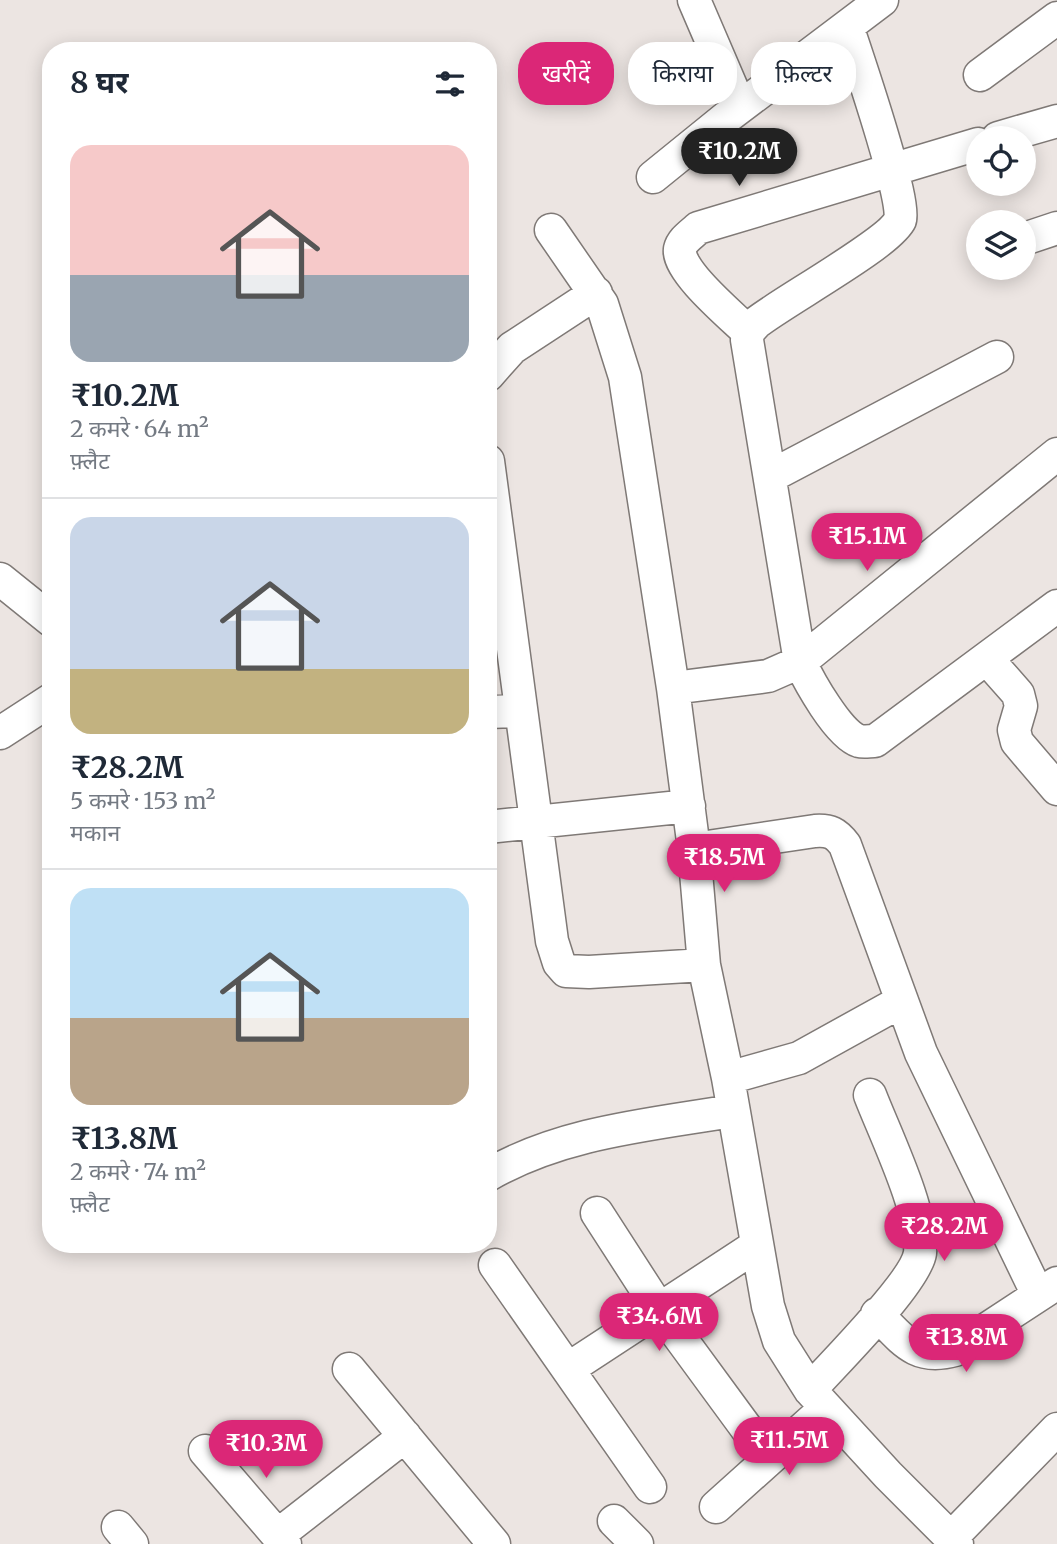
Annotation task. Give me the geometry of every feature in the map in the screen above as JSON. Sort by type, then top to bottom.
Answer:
[{"type":"street","points":[[694,0],[740,107]]},
{"type":"street","points":[[653,177],[740,107],[848,29],[882,0]]},
{"type":"street","points":[[980,75],[1057,19]]},
{"type":"street","points":[[848,29],[891,169],[901,215],[899,222],[880,241],[765,316],[748,332],[747,348],[771,476],[800,662],[811,685],[846,732],[859,741],[875,741],[987,660],[1052,619]]},
{"type":"street","points":[[1036,127],[1057,121]]},
{"type":"street","points":[[748,332],[690,275],[681,261],[680,248],[687,237],[710,225],[966,147]]},
{"type":"street","points":[[1036,235],[1057,228]]},
{"type":"street","points":[[551,230],[596,293],[618,345],[625,377],[689,806],[704,965],[728,1078],[756,1246],[779,1341],[818,1399],[954,1541],[1057,1429]]},
{"type":"street","points":[[497,365],[512,348],[596,293]]},
{"type":"street","points":[[771,476],[997,357]]},
{"type":"street","points":[[673,688],[768,676],[800,662],[1057,454]]},
{"type":"street","points":[[497,531],[552,941],[559,963],[566,971],[589,972],[704,965]]},
{"type":"street","points":[[0,579],[42,613]]},
{"type":"street","points":[[987,660],[1018,694],[1021,706],[1014,730],[1017,742],[1057,789]]},
{"type":"street","points":[[0,733],[42,706]]},
{"type":"street","points":[[497,712],[520,711]]},
{"type":"street","points":[[497,826],[689,806]]},
{"type":"street","points":[[694,849],[815,831],[829,831],[839,837],[845,845],[921,1053],[1048,1289],[955,1350],[936,1355],[921,1353],[877,1314]]},
{"type":"street","points":[[728,1078],[799,1058],[902,1001]]},
{"type":"street","points":[[716,1507],[769,1459],[818,1399],[877,1314],[906,1282],[920,1253],[916,1218],[870,1095]]},
{"type":"street","points":[[497,1170],[513,1160],[588,1135],[732,1111]]},
{"type":"street","points":[[597,1213],[659,1309],[769,1459]]},
{"type":"street","points":[[568,1369],[756,1246]]},
{"type":"street","points":[[495,1265],[650,1487]]},
{"type":"street","points":[[349,1369],[494,1544]]},
{"type":"street","points":[[205,1451],[281,1540],[405,1436]]},
{"type":"street","points":[[614,1521],[637,1544]]}]
